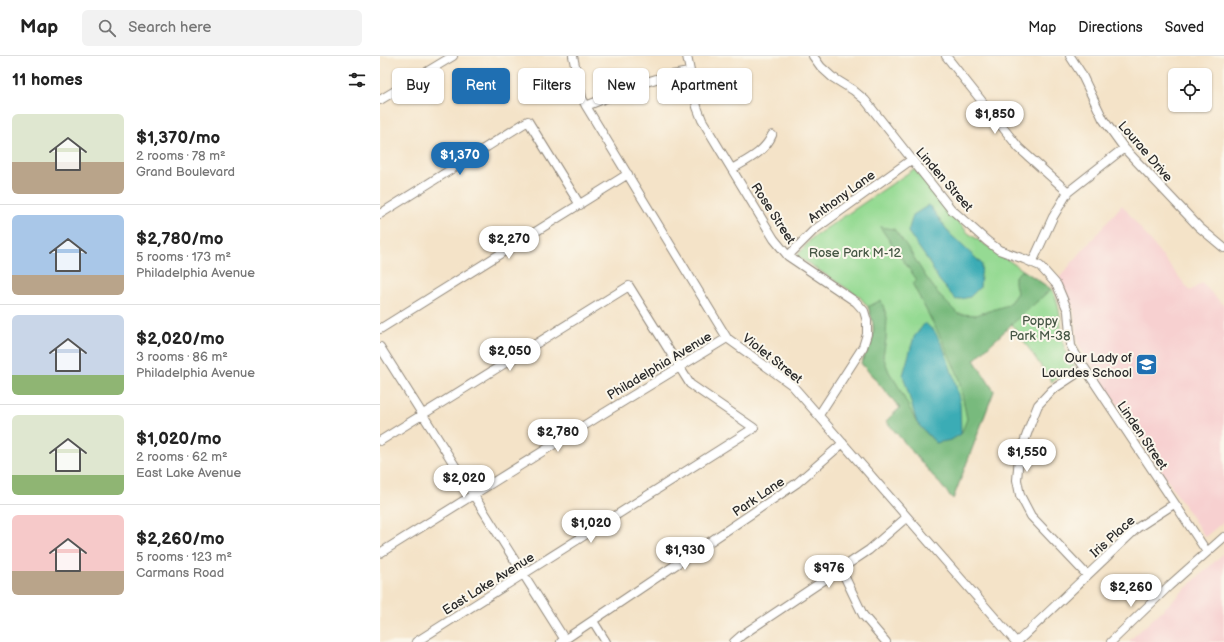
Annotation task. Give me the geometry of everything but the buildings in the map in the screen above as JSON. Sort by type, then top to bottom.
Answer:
[{"type":"street","points":[[380,100],[452,56]]},
{"type":"street","name":"Violet Street","points":[[573,56],[582,98],[586,106],[727,338],[792,385],[1017,642]]},
{"type":"street","name":"Rose Street","points":[[687,56],[688,68]]},
{"type":"street","name":"Linden Street","points":[[814,56],[821,67],[832,77],[853,90],[865,100],[950,209],[999,250],[1040,266],[1057,285],[1068,311],[1071,346],[1084,369],[1207,552]]},
{"type":"street","points":[[946,56],[1019,148],[1068,192]]},
{"type":"street","name":"Lourae Drive","points":[[1070,56],[1103,119],[1124,148],[1199,227],[1224,248]]},
{"type":"street","points":[[586,106],[657,79]]},
{"type":"street","name":"Rose Street","points":[[696,104],[702,120],[774,239],[788,256],[856,302],[864,311],[867,321],[867,334],[863,347],[819,415]]},
{"type":"street","points":[[380,214],[528,121],[580,205]]},
{"type":"street","points":[[732,169],[765,148],[772,135]]},
{"type":"street","points":[[1032,263],[1052,217],[1068,192],[1124,148]]},
{"type":"street","name":"Anthony Lane","points":[[788,256],[814,230],[911,160]]},
{"type":"street","points":[[380,329],[628,174]]},
{"type":"street","points":[[380,441],[629,286],[679,366]]},
{"type":"street","name":"Philadelphia Avenue","points":[[380,553],[679,366],[727,338]]},
{"type":"street","points":[[380,347],[524,575],[563,641]]},
{"type":"street","name":"East Lake Avenue","points":[[416,642],[754,428],[690,384],[679,366]]},
{"type":"street","points":[[1084,369],[1052,390],[1038,406],[1019,456],[1017,480],[1020,495],[1031,516],[1087,575]]},
{"type":"street","name":"Park Lane","points":[[563,641],[797,484],[843,443]]},
{"type":"street","name":"Iris Place","points":[[1017,642],[1137,528],[1174,504]]},
{"type":"street","points":[[734,642],[742,635],[869,550],[907,517]]},
{"type":"street","points":[[1111,642],[1168,586],[1224,537]]},
{"type":"street","points":[[841,569],[863,615],[886,642]]},
{"type":"street","points":[[593,621],[606,642]]},
{"type":"shaded area","points":[[1122,205],[1190,291],[1202,283],[1224,306],[1224,521],[1205,537],[1078,344],[1074,310],[1059,278]]},
{"type":"shaded area","points":[[1224,553],[1224,642],[1128,642]]},
{"type":"green space","points":[[914,169],[968,233],[1051,289],[1058,304],[1062,337],[1066,353],[1075,366],[1052,382],[1012,324],[974,360],[994,391],[953,499],[886,421],[900,408],[861,363],[873,339],[873,322],[868,307],[860,297],[797,256],[812,238]]},
{"type":"green space","points":[[880,227],[894,229],[940,296],[958,314],[976,315],[1008,305],[1017,293],[1015,276],[1021,271],[1024,271],[1051,289],[974,360],[994,391],[953,499],[886,421],[900,408],[861,363],[872,341],[874,330],[868,307],[881,300],[887,317],[886,339],[883,356],[889,372],[897,384],[917,423],[936,443],[961,434],[967,419],[958,375],[943,342],[912,283],[917,280]]},
{"type":"water","points":[[929,205],[950,234],[982,264],[980,287],[970,297],[956,300],[939,280],[927,259],[908,232],[913,215]]},
{"type":"water","points":[[925,323],[935,332],[943,347],[954,378],[960,403],[961,434],[951,440],[936,443],[917,423],[903,375],[914,337]]},
{"type":"place","name":"Our Lady of Lourdes School","points":[[1147,364]]},
{"type":"park label","name":"Rose Park M-12","points":[[855,252]]},
{"type":"park label","name":"Poppy Park M-38","points":[[1040,328]]}]
